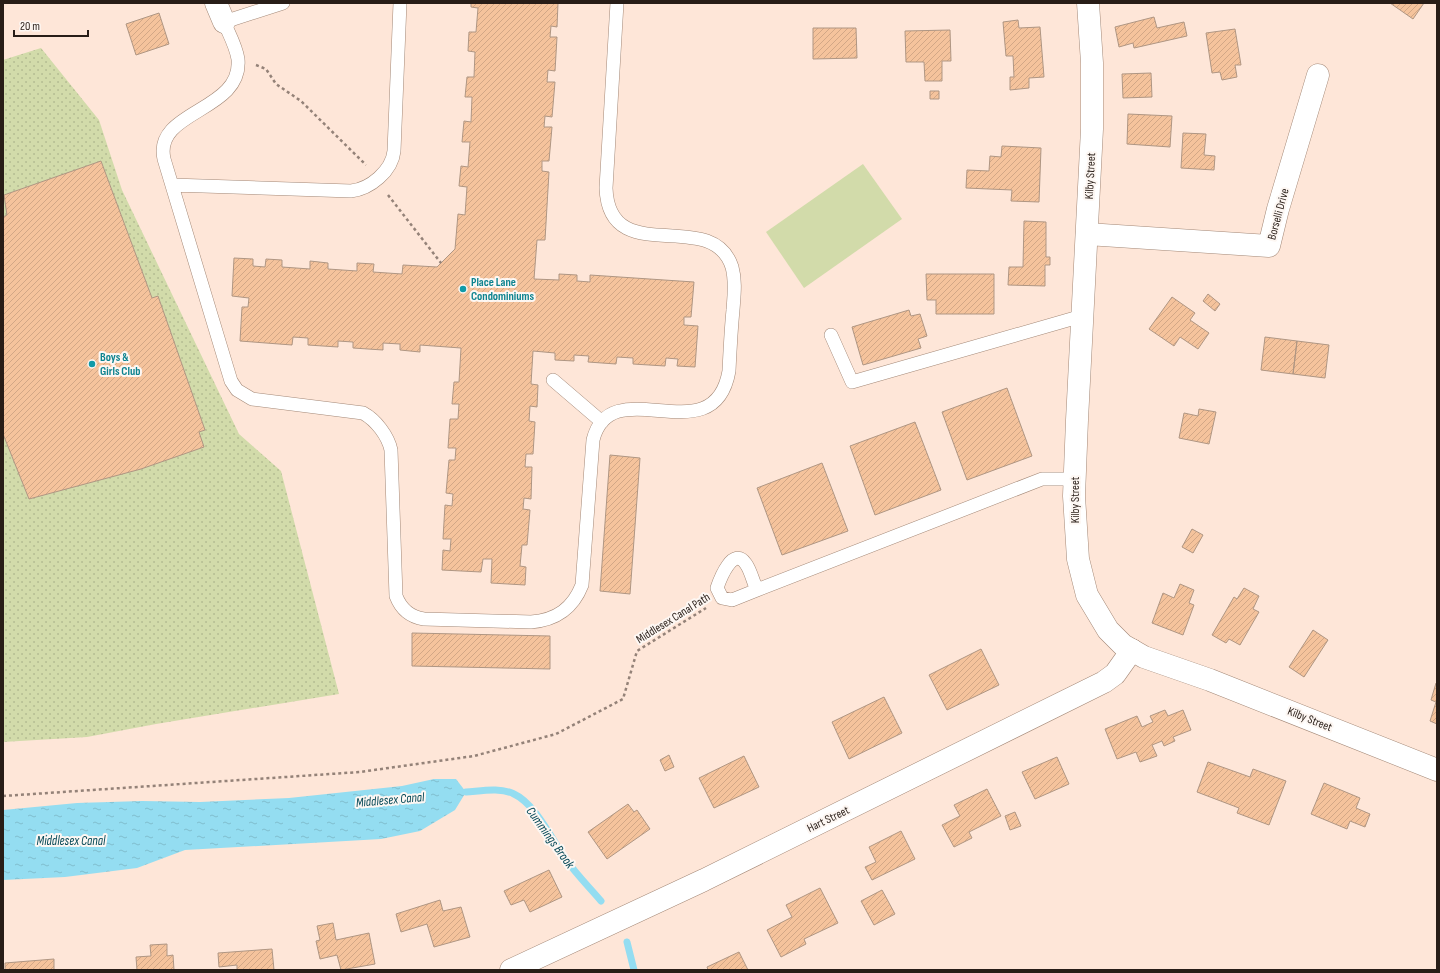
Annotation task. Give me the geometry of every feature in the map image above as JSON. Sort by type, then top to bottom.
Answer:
[{"type":"street","name":"Kilby Street","points":[[1088,3],[1092,103],[1075,479],[1075,530],[1082,578],[1087,595],[1100,620],[1119,641],[1144,657],[1217,682],[1437,770]]},
{"type":"street","name":"Borselli Drive","points":[[1087,234],[1269,246],[1278,209],[1318,75]]},
{"type":"street","name":"Hart Street","points":[[511,970],[711,876],[1104,682],[1114,674],[1132,650]]},
{"type":"lane","points":[[283,3],[220,13],[235,47],[238,60],[236,74],[226,92],[176,126],[166,137],[163,146],[163,155],[229,376],[237,390],[246,397],[257,400],[360,412],[371,419],[389,442],[391,450],[396,596],[402,608],[412,616],[424,618],[537,622],[553,618],[563,613],[578,595],[584,574],[593,440],[602,422],[611,414],[622,409],[690,412],[707,406],[714,401],[720,395],[728,379],[734,284],[733,271],[728,259],[717,246],[693,237],[639,233],[620,223],[608,205],[606,188],[617,3]]},
{"type":"lane","points":[[172,185],[351,191],[362,188],[376,179],[388,168],[394,155],[400,3]]},
{"type":"lane","points":[[831,335],[852,382],[1082,316]]},
{"type":"lane","points":[[553,380],[602,422]]},
{"type":"lane","points":[[757,590],[746,563],[736,559],[727,565],[718,585],[718,592],[722,598],[732,600],[1042,479],[1075,479]]},
{"type":"path","points":[[238,60],[266,69],[276,84],[302,101],[350,147],[367,165],[402,215],[441,263]]},
{"type":"path","name":"Middlesex Canal Path","points":[[3,796],[360,772],[474,756],[556,734],[623,699],[637,651],[722,598]]},
{"type":"green space","points":[[41,48],[99,120],[122,190],[239,434],[281,471],[339,694],[156,724],[87,737],[3,742],[3,60]]},
{"type":"green space","points":[[863,164],[902,219],[804,288],[766,232]]},
{"type":"water","name":"Middlesex Canal","points":[[434,779],[456,779],[466,792],[455,810],[420,831],[381,839],[185,850],[137,868],[65,877],[3,880],[3,810],[77,803],[142,801],[200,802],[289,798],[402,786]]},
{"type":"building","name":"Place Lane Condominiums","points":[[471,3],[558,3],[557,27],[551,26],[550,37],[557,37],[555,71],[548,70],[547,82],[555,82],[552,117],[545,116],[544,127],[552,127],[549,161],[542,161],[542,171],[549,172],[545,240],[537,240],[534,279],[559,280],[559,274],[577,275],[577,281],[590,282],[590,275],[694,282],[691,317],[684,317],[684,325],[698,326],[695,367],[677,366],[678,359],[666,358],[665,366],[633,364],[633,358],[617,357],[616,364],[588,362],[589,356],[574,355],[574,361],[555,360],[555,353],[533,351],[531,384],[538,385],[537,407],[530,406],[529,421],[535,422],[533,454],[526,454],[525,467],[532,467],[531,499],[524,498],[523,509],[530,510],[527,545],[522,545],[520,566],[526,567],[525,585],[491,583],[492,559],[483,559],[481,572],[442,570],[443,550],[450,551],[451,539],[443,539],[445,505],[452,506],[453,494],[446,493],[449,460],[455,460],[456,448],[448,448],[450,419],[458,419],[459,404],[452,404],[454,382],[459,382],[461,348],[420,345],[420,352],[400,350],[400,344],[383,343],[383,350],[353,348],[353,342],[338,341],[338,347],[308,345],[308,338],[293,337],[292,345],[240,341],[242,307],[248,307],[249,298],[232,296],[234,258],[253,259],[253,266],[265,267],[266,259],[282,260],[282,267],[310,269],[310,261],[328,263],[328,269],[357,271],[357,263],[374,264],[373,272],[402,274],[403,265],[437,267],[455,249],[458,214],[465,215],[467,187],[459,186],[461,166],[468,167],[470,142],[462,142],[464,121],[471,122],[472,97],[465,97],[467,77],[474,77],[475,52],[468,51],[469,32],[476,32],[478,8],[471,7]]},
{"type":"building","points":[[1390,3],[1424,3],[1413,19]]},
{"type":"building","points":[[159,13],[169,44],[136,55],[126,24]]},
{"type":"building","points":[[1154,17],[1157,28],[1184,22],[1187,36],[1134,48],[1133,43],[1119,47],[1115,27]]},
{"type":"building","points":[[1018,20],[1019,28],[1040,27],[1044,77],[1029,78],[1029,88],[1010,90],[1010,77],[1014,77],[1013,56],[1006,56],[1003,22]]},
{"type":"building","points":[[813,28],[856,28],[857,58],[813,59]]},
{"type":"building","points":[[1235,29],[1241,65],[1235,65],[1237,77],[1222,80],[1220,72],[1212,73],[1206,33]]},
{"type":"building","points":[[950,30],[951,61],[942,61],[942,81],[925,81],[924,62],[906,62],[905,31]]},
{"type":"building","points":[[1151,73],[1152,97],[1123,98],[1122,74]]},
{"type":"building","points":[[930,91],[939,91],[939,99],[930,99]]},
{"type":"building","points":[[1128,114],[1172,116],[1170,147],[1127,144]]},
{"type":"building","points":[[1183,133],[1206,134],[1204,155],[1215,156],[1214,170],[1181,168]]},
{"type":"building","points":[[1002,146],[1041,148],[1039,202],[1011,201],[1012,190],[966,188],[967,170],[989,171],[990,156],[1001,157]]},
{"type":"building","name":"Boys & Girls Club","points":[[101,161],[152,298],[158,296],[205,430],[199,432],[204,447],[141,469],[29,499],[3,434],[3,217],[7,215],[4,195]]},
{"type":"building","points":[[1024,221],[1046,222],[1046,257],[1050,257],[1050,265],[1045,265],[1045,286],[1008,285],[1009,267],[1023,267]]},
{"type":"building","points":[[926,274],[994,274],[994,314],[936,314],[936,300],[927,300]]},
{"type":"building","points":[[1208,294],[1220,304],[1215,311],[1203,301]]},
{"type":"building","points":[[1172,297],[1195,313],[1190,320],[1209,333],[1198,349],[1180,337],[1174,346],[1149,329]]},
{"type":"building","points":[[909,310],[911,316],[920,314],[927,336],[918,339],[921,348],[863,365],[852,327]]},
{"type":"building","points":[[1265,337],[1297,341],[1293,374],[1261,370]]},
{"type":"building","points":[[1297,341],[1329,345],[1325,378],[1293,374]]},
{"type":"building","points":[[1007,388],[1032,456],[967,480],[942,412]]},
{"type":"building","points":[[1199,409],[1216,412],[1209,444],[1179,438],[1184,413],[1198,416]]},
{"type":"building","points":[[915,422],[941,490],[875,515],[850,446]]},
{"type":"building","points":[[610,455],[640,458],[630,594],[600,591]]},
{"type":"building","points":[[822,463],[848,531],[782,555],[757,488]]},
{"type":"building","points":[[1192,529],[1203,535],[1193,553],[1182,547]]},
{"type":"building","points":[[1180,584],[1194,590],[1189,603],[1194,605],[1183,635],[1152,623],[1163,593],[1174,598]]},
{"type":"building","points":[[1244,588],[1259,596],[1253,609],[1259,612],[1240,645],[1229,639],[1226,643],[1212,635],[1234,597],[1237,599]]},
{"type":"building","points":[[1313,630],[1328,640],[1304,677],[1289,667]]},
{"type":"building","points":[[412,633],[550,636],[550,669],[412,666]]},
{"type":"building","points":[[981,649],[999,685],[947,710],[929,675]]},
{"type":"building","points":[[1436,683],[1437,724],[1430,721],[1436,702],[1431,700]]},
{"type":"building","points":[[884,697],[902,733],[849,759],[832,722]]},
{"type":"building","points":[[1165,710],[1168,716],[1183,710],[1191,730],[1173,737],[1175,741],[1164,746],[1162,741],[1152,745],[1157,756],[1140,762],[1136,752],[1117,759],[1105,729],[1137,716],[1142,727],[1153,722],[1150,716]]},
{"type":"building","points":[[669,755],[674,767],[665,771],[660,760]]},
{"type":"building","points":[[744,756],[759,787],[714,808],[699,778]]},
{"type":"building","points":[[1057,757],[1069,784],[1035,799],[1022,772]]},
{"type":"building","points":[[1208,762],[1250,777],[1253,769],[1286,781],[1269,825],[1237,813],[1239,808],[1197,792]]},
{"type":"building","points":[[1324,783],[1360,798],[1356,808],[1370,814],[1365,827],[1350,821],[1347,829],[1311,814]]},
{"type":"building","points":[[987,789],[1001,816],[969,832],[972,838],[954,847],[942,825],[960,816],[954,805]]},
{"type":"building","points":[[628,804],[634,812],[637,810],[650,829],[607,859],[588,832]]},
{"type":"building","points":[[1015,812],[1021,826],[1010,830],[1005,816]]},
{"type":"building","points":[[901,831],[915,859],[872,880],[865,867],[876,862],[869,847]]},
{"type":"building","points":[[549,870],[562,897],[530,912],[524,900],[511,905],[504,891]]},
{"type":"building","points":[[820,888],[838,923],[804,939],[806,944],[781,957],[767,930],[792,917],[786,905]]},
{"type":"building","points":[[882,890],[895,914],[874,925],[861,901]]},
{"type":"building","points":[[440,900],[443,911],[461,907],[470,937],[434,947],[427,924],[401,932],[396,914]]},
{"type":"building","points":[[333,923],[336,940],[369,933],[375,964],[341,970],[337,955],[320,959],[316,941],[320,940],[317,926]]},
{"type":"building","points":[[167,944],[167,956],[173,955],[174,970],[137,970],[136,957],[151,956],[150,945]]},
{"type":"building","points":[[272,949],[274,970],[237,970],[237,965],[219,967],[218,953]]},
{"type":"building","points":[[739,952],[748,970],[708,970],[707,967]]},
{"type":"building","points":[[54,959],[54,970],[5,970],[5,963]]},
{"type":"waterway","name":"Cummings Brook","points":[[466,792],[490,790],[503,791],[514,794],[522,799],[530,806],[544,824],[571,866],[601,901]]},
{"type":"waterway","name":"Cummings Brook","points":[[627,942],[634,970]]},
{"type":"place","name":"Place Lane Condominiums","points":[[463,289]]},
{"type":"place","name":"Boys & Girls Club","points":[[92,364]]}]
